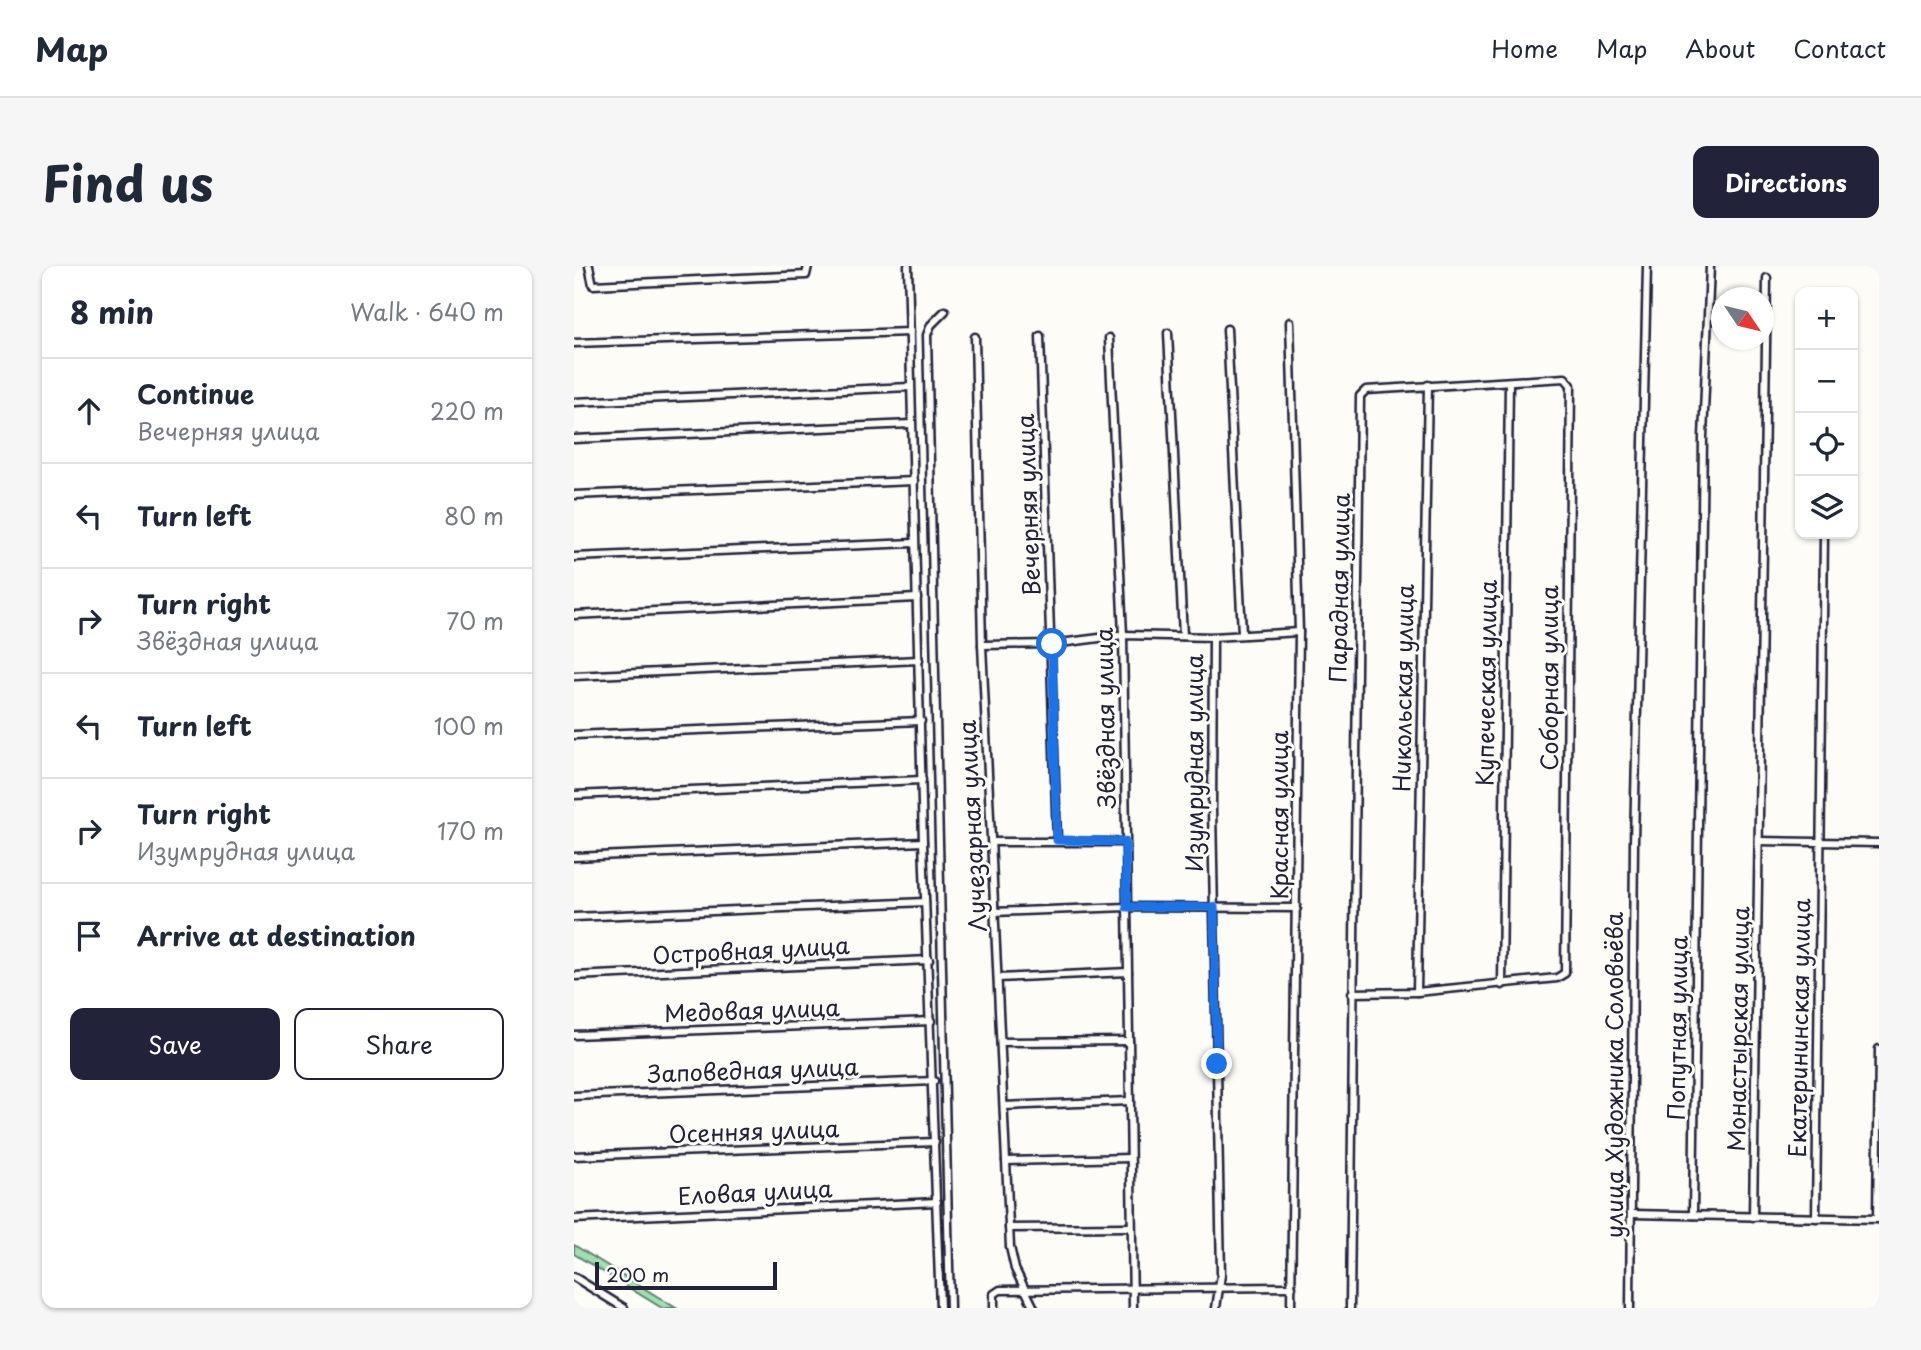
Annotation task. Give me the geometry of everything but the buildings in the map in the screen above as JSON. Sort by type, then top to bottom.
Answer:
[{"type":"street","points":[[589,266],[593,285],[806,275],[808,266]]},
{"type":"street","points":[[908,266],[923,842],[934,1082],[940,1308]]},
{"type":"street","name":"улица Художника Соловьёва","points":[[1630,1308],[1634,842],[1647,266]]},
{"type":"street","name":"Попутная улица","points":[[1693,1216],[1703,437],[1710,266]]},
{"type":"street","name":"Монастырская улица","points":[[1754,1217],[1762,479],[1767,278]]},
{"type":"street","points":[[946,311],[931,325],[927,335],[950,1308]]},
{"type":"street","name":"Красная улица","points":[[1290,322],[1299,632],[1291,1308]]},
{"type":"street","points":[[1227,329],[1242,633]]},
{"type":"street","points":[[574,344],[909,332]]},
{"type":"street","points":[[1168,333],[1184,636]]},
{"type":"street","name":"Вечерняя улица","points":[[1040,336],[1057,840]]},
{"type":"street","name":"Лучезарная улица","points":[[975,337],[982,645],[1009,1228],[1012,1259],[1034,1308]]},
{"type":"street","name":"Звёздная улица","points":[[1109,338],[1123,635],[1133,1308]]},
{"type":"street","name":"Парадная улица","points":[[1350,1308],[1360,396],[1366,390],[1428,385],[1561,378],[1568,381]]},
{"type":"street","name":"Соборная улица","points":[[1502,985],[1563,976],[1565,970],[1571,385],[1568,381]]},
{"type":"street","name":"Купеческая улица","points":[[1502,985],[1509,382]]},
{"type":"street","name":"Никольская улица","points":[[1417,992],[1428,385]]},
{"type":"street","points":[[574,402],[910,387]]},
{"type":"street","points":[[574,439],[911,424]]},
{"type":"street","points":[[574,495],[914,481]]},
{"type":"street","name":"Екатерининская улица","points":[[1816,1218],[1824,539]]},
{"type":"street","points":[[574,557],[914,542]]},
{"type":"street","points":[[574,615],[917,598]]},
{"type":"street","points":[[982,645],[1052,644],[1123,635],[1213,637],[1242,633],[1299,632]]},
{"type":"street","name":"Изумрудная улица","points":[[1213,637],[1216,1308]]},
{"type":"street","points":[[574,676],[919,660]]},
{"type":"street","points":[[574,735],[921,721]]},
{"type":"street","points":[[574,795],[922,780]]},
{"type":"street","points":[[1759,841],[1879,843]]},
{"type":"street","points":[[574,857],[923,842]]},
{"type":"street","points":[[992,842],[1125,842]]},
{"type":"street","points":[[574,917],[925,902]]},
{"type":"street","points":[[995,912],[1127,907],[1297,908]]},
{"type":"street","name":"Островная улица","points":[[574,976],[929,960]]},
{"type":"street","points":[[998,978],[1128,972]]},
{"type":"street","points":[[1352,993],[1417,992],[1502,985]]},
{"type":"street","name":"Медовая улица","points":[[574,1035],[931,1021]]},
{"type":"street","points":[[1001,1042],[1129,1041]]},
{"type":"street","points":[[1632,1214],[1878,1219],[1879,1049]]},
{"type":"street","name":"Заповедная улица","points":[[574,1096],[934,1082]]},
{"type":"street","points":[[1004,1106],[1130,1101]]},
{"type":"street","name":"Осенняя улица","points":[[574,1156],[935,1142]]},
{"type":"street","points":[[1006,1161],[1130,1158]]},
{"type":"street","name":"Еловая улица","points":[[574,1219],[937,1202]]},
{"type":"street","points":[[1009,1228],[1131,1227]]},
{"type":"street","points":[[574,1277],[624,1308]]},
{"type":"street","points":[[994,1308],[994,1294],[998,1291],[1292,1287]]},
{"type":"green space","points":[[574,1245],[676,1308],[662,1308],[574,1254]]},
{"type":"route","points":[[1052,644],[1057,840],[1125,842],[1127,907],[1214,907],[1217,1064]]}]
